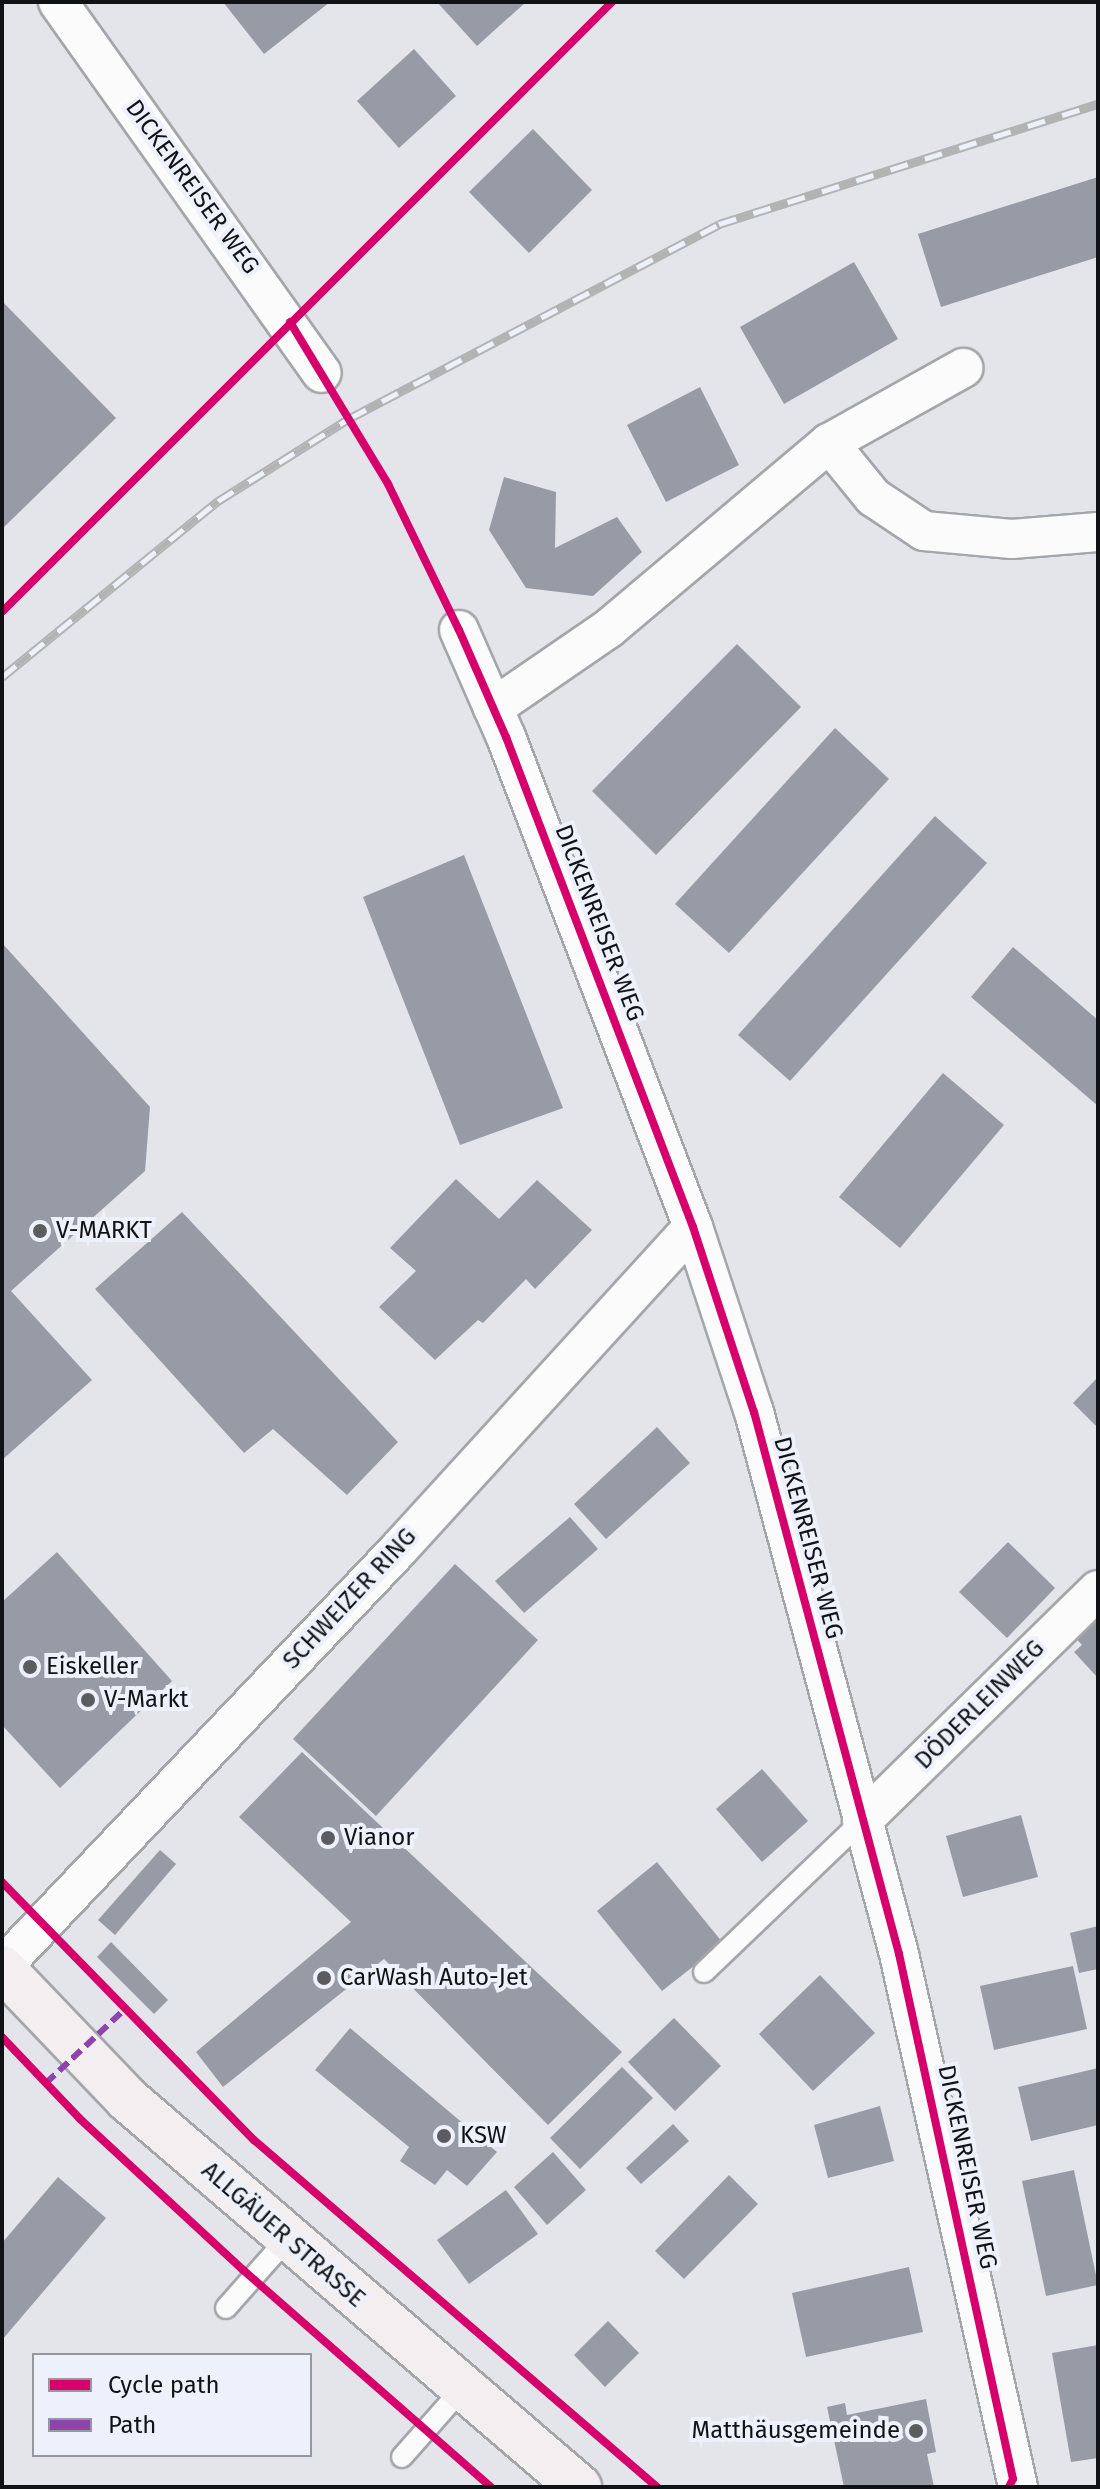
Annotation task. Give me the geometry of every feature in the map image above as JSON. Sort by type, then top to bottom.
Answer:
[{"type":"main road","name":"ALLGÄUER STRASSE","points":[[2,1967],[127,2099],[461,2390],[579,2487]]},
{"type":"street","name":"DICKENREISER WEG","points":[[58,2],[322,373]]},
{"type":"street","points":[[493,708],[608,629],[829,443],[963,368]]},
{"type":"street","points":[[829,443],[873,497],[924,531],[1012,539],[1098,532]]},
{"type":"street","name":"DICKENREISER WEG","points":[[459,630],[493,708],[693,1227],[754,1412],[902,1968],[1016,2483]]},
{"type":"street","name":"SCHWEIZER RING","points":[[2,1967],[398,1550],[693,1227]]},
{"type":"street","name":"DÖDERLEINWEG","points":[[862,1821],[1098,1590]]},
{"type":"lane","points":[[704,1972],[862,1821]]},
{"type":"lane","points":[[226,2308],[287,2239]]},
{"type":"lane","points":[[402,2457],[461,2390]]},
{"type":"building","points":[[223,2],[330,2],[264,54]]},
{"type":"building","points":[[437,2],[526,2],[477,46]]},
{"type":"building","points":[[414,49],[456,96],[399,148],[357,101]]},
{"type":"building","points":[[533,129],[592,190],[529,253],[469,192]]},
{"type":"building","points":[[1098,177],[1098,257],[941,307],[918,234]]},
{"type":"building","points":[[854,262],[898,339],[784,404],[740,327]]},
{"type":"building","points":[[2,301],[116,418],[2,529]]},
{"type":"building","points":[[700,387],[739,465],[666,502],[627,425]]},
{"type":"building","points":[[504,477],[556,492],[555,548],[617,517],[642,552],[593,596],[526,588],[489,530]]},
{"type":"building","points":[[737,644],[801,707],[656,855],[592,791]]},
{"type":"building","points":[[835,728],[889,779],[729,953],[675,904]]},
{"type":"building","points":[[935,816],[987,863],[790,1081],[738,1035]]},
{"type":"building","points":[[464,855],[563,1108],[460,1145],[363,897]]},
{"type":"building","name":"V-MARKT","points":[[2,943],[150,1107],[145,1171],[11,1291],[92,1380],[2,1460]]},
{"type":"building","points":[[1013,947],[1098,1020],[1098,1106],[971,997]]},
{"type":"building","points":[[943,1073],[1004,1125],[900,1248],[839,1197]]},
{"type":"building","points":[[456,1179],[499,1219],[537,1180],[592,1230],[535,1289],[526,1279],[483,1323],[478,1320],[435,1360],[379,1307],[416,1271],[390,1248]]},
{"type":"building","points":[[182,1212],[398,1442],[347,1495],[273,1429],[244,1453],[95,1289]]},
{"type":"building","points":[[1098,1377],[1098,1428],[1073,1403]]},
{"type":"building","points":[[657,1427],[690,1463],[606,1539],[574,1504]]},
{"type":"building","points":[[570,1517],[598,1549],[524,1613],[495,1581]]},
{"type":"building","points":[[1008,1542],[1055,1588],[1007,1638],[959,1592]]},
{"type":"building","points":[[57,1552],[172,1681],[60,1788],[2,1725],[2,1602]]},
{"type":"building","points":[[455,1564],[538,1640],[376,1816],[293,1739]]},
{"type":"building","points":[[1098,1608],[1098,1678],[1074,1652],[1082,1645],[1071,1633]]},
{"type":"building","points":[[302,1752],[622,2052],[548,2125],[384,1959],[223,2087],[196,2052],[351,1922],[239,1817]]},
{"type":"building","points":[[762,1769],[808,1821],[762,1862],[716,1809]]},
{"type":"building","points":[[1021,1815],[1038,1877],[963,1897],[946,1836]]},
{"type":"building","points":[[160,1850],[176,1864],[115,1935],[98,1920]]},
{"type":"building","points":[[657,1862],[723,1943],[662,1991],[597,1911]]},
{"type":"building","points":[[1098,1926],[1098,1969],[1079,1973],[1070,1933]]},
{"type":"building","points":[[111,1942],[168,2000],[154,2014],[97,1957]]},
{"type":"building","points":[[1073,1966],[1087,2029],[994,2050],[980,1986]]},
{"type":"building","points":[[820,1975],[875,2033],[813,2091],[759,2034]]},
{"type":"building","points":[[674,2018],[721,2066],[675,2111],[628,2062]]},
{"type":"building","points":[[350,2028],[497,2152],[467,2186],[447,2170],[435,2185],[400,2161],[409,2147],[315,2070]]},
{"type":"building","points":[[622,2067],[653,2098],[580,2169],[550,2138]]},
{"type":"building","points":[[1098,2068],[1098,2125],[1031,2141],[1018,2087]]},
{"type":"building","points":[[880,2106],[894,2161],[828,2178],[814,2125]]},
{"type":"building","points":[[673,2124],[689,2141],[641,2184],[626,2168]]},
{"type":"building","points":[[553,2152],[586,2190],[547,2225],[514,2187]]},
{"type":"building","points":[[1074,2170],[1098,2285],[1046,2296],[1022,2181]]},
{"type":"building","points":[[729,2175],[758,2204],[684,2279],[655,2251]]},
{"type":"building","points":[[58,2177],[106,2218],[2,2340],[2,2243]]},
{"type":"building","points":[[506,2190],[538,2234],[469,2284],[437,2240]]},
{"type":"building","points":[[909,2267],[923,2332],[806,2357],[792,2293]]},
{"type":"building","points":[[608,2321],[639,2353],[605,2387],[574,2355]]},
{"type":"building","points":[[1098,2345],[1098,2458],[1071,2462],[1052,2353]]},
{"type":"building","points":[[926,2399],[936,2452],[927,2454],[934,2487],[844,2487],[827,2407],[845,2403],[847,2415]]},
{"type":"railway","points":[[2,677],[218,501],[350,418],[719,224],[1098,104]]},
{"type":"marked path","points":[[46,2083],[123,2011]]},
{"type":"cycle path","points":[[2,612],[612,2]]},
{"type":"cycle path","points":[[290,322],[388,484],[459,630],[506,737],[693,1227],[754,1412],[899,1954],[1013,2479],[1009,2487]]},
{"type":"cycle path","points":[[2,1882],[254,2140],[657,2487]]},
{"type":"cycle path","points":[[2,2037],[80,2119],[243,2270],[491,2487]]},
{"type":"place","name":"V-MARKT","points":[[40,1231]]},
{"type":"place","name":"Eiskeller","points":[[30,1667]]},
{"type":"place","name":"V-Markt","points":[[88,1700]]},
{"type":"place","name":"Vianor","points":[[328,1838]]},
{"type":"place","name":"CarWash Auto-Jet","points":[[324,1978]]},
{"type":"place","name":"KSW","points":[[444,2136]]},
{"type":"place","name":"Matthäusgemeinde","points":[[916,2431]]}]
